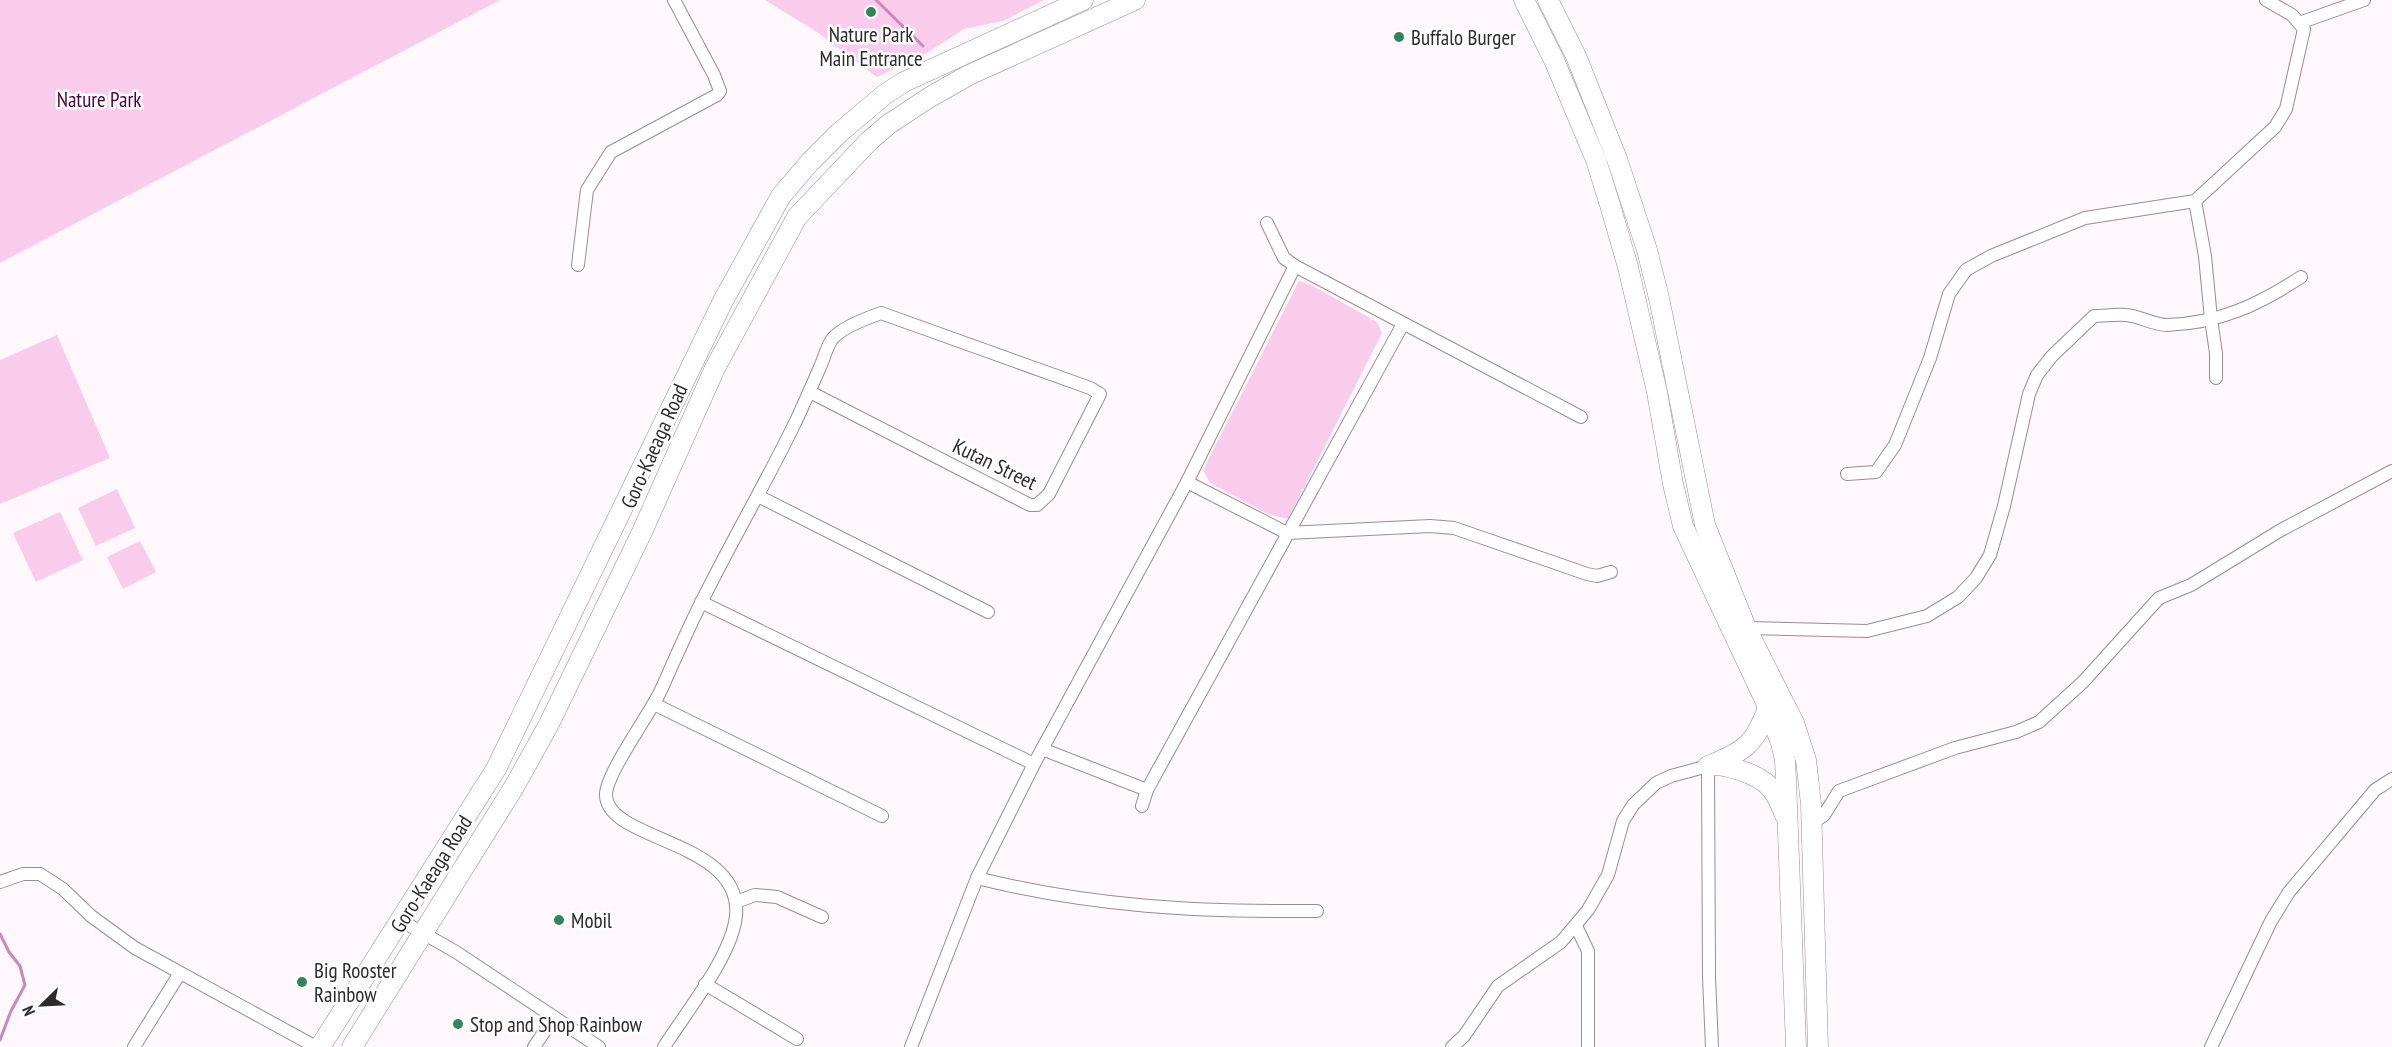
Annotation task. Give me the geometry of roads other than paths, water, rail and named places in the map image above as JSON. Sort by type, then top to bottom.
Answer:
[{"type":"main road","name":"Goro-Kaeaga Road","points":[[336,1042],[400,920],[496,769],[723,301],[782,196],[810,162],[884,95],[904,82],[1083,0]]},
{"type":"main road","name":"Goro-Kaeaga Road","points":[[336,1042],[423,934],[514,787],[549,724],[642,532],[715,368],[797,217],[869,141],[889,124],[930,97],[969,75],[1135,0]]},
{"type":"main road","points":[[1524,0],[1563,80],[1596,160],[1610,205],[1626,261],[1657,392],[1673,484],[1683,526],[1768,708],[1785,760],[1796,1047]]},
{"type":"main road","points":[[1548,0],[1576,56],[1617,159],[1647,250],[1659,298],[1701,510],[1746,628],[1794,723],[1806,760],[1811,824],[1818,1047]]},
{"type":"main road","points":[[1708,766],[1750,744],[1759,732],[1768,708]]},
{"type":"main road","points":[[1708,766],[1720,764],[1763,781],[1777,797],[1788,823]]},
{"type":"street","points":[[578,266],[587,190],[610,152],[667,123],[717,95],[720,91],[714,75],[674,0]]},
{"type":"street","points":[[1847,474],[1876,472],[1895,445],[1930,358],[1949,294],[1966,270],[1991,256],[2085,218],[2195,201],[2275,127],[2286,109],[2304,29],[2292,15],[2266,0]]},
{"type":"street","points":[[2299,23],[2364,0]]},
{"type":"street","points":[[2195,201],[2205,256],[2217,353],[2217,378]]},
{"type":"street","points":[[1267,223],[1284,258],[1295,266],[1581,417]]},
{"type":"street","points":[[911,1047],[977,878],[1034,764],[1187,482],[1295,266]]},
{"type":"street","points":[[1746,628],[1867,632],[1927,616],[1958,597],[1976,578],[1990,555],[2004,506],[2029,394],[2037,375],[2052,356],[2094,316],[2126,315],[2165,325],[2211,319],[2234,314],[2266,299],[2301,277]]},
{"type":"street","name":"Kutan Street","points":[[881,313],[1090,388],[1100,394],[1049,494],[1036,506],[1030,505],[810,392],[832,339],[864,319],[881,313]]},
{"type":"street","points":[[1142,806],[1148,790],[1402,324]]},
{"type":"street","points":[[664,1047],[727,945],[736,917],[736,902],[726,880],[714,867],[673,842],[623,821],[612,810],[606,792],[654,704],[702,602],[810,392]]},
{"type":"street","points":[[1811,824],[1824,815],[1839,791],[1955,748],[2016,732],[2038,722],[2083,682],[2159,598],[2191,585],[2281,530],[2392,471]]},
{"type":"street","points":[[1187,482],[1287,533],[1403,526],[1454,528],[1587,574],[1597,576],[1611,572]]},
{"type":"street","points":[[758,495],[988,612]]},
{"type":"street","points":[[702,602],[1034,764]]},
{"type":"street","points":[[654,704],[882,816]]},
{"type":"street","points":[[1042,749],[1148,790]]},
{"type":"street","points":[[1452,1047],[1464,1036],[1498,986],[1561,942],[1576,926],[1601,891],[1608,875],[1623,821],[1633,805],[1656,783],[1671,776],[1708,766],[1709,977],[1712,1047]]},
{"type":"street","points":[[2211,1047],[2271,921],[2289,892],[2375,790],[2392,779]]},
{"type":"street","points":[[0,882],[23,874],[40,874],[63,889],[91,916],[135,948],[180,973],[336,1042]]},
{"type":"street","points":[[977,878],[1052,895],[1126,906],[1219,912],[1317,911]]},
{"type":"street","points":[[736,902],[754,895],[777,897],[822,917]]},
{"type":"street","points":[[400,920],[456,952],[599,1047]]},
{"type":"street","points":[[1576,926],[1588,951],[1588,1047]]},
{"type":"street","points":[[134,1047],[180,973]]},
{"type":"street","points":[[705,984],[797,1039]]},
{"type":"street","points":[[534,1047],[554,1017]]},
{"type":"waterway","points":[[876,0],[923,46]]},
{"type":"waterway","points":[[0,934],[9,952],[20,966],[25,985],[11,1011],[0,1040]]},
{"type":"place","name":"Nature Park Main Entrance","points":[[871,12]]},
{"type":"place","name":"Buffalo Burger","points":[[1399,37]]},
{"type":"place","name":"Mobil","points":[[559,920]]},
{"type":"place","name":"Big Rooster Rainbow","points":[[302,982]]},
{"type":"place","name":"Stop and Shop Rainbow","points":[[458,1024]]},
{"type":"park label","name":"Nature Park","points":[[99,99]]}]
